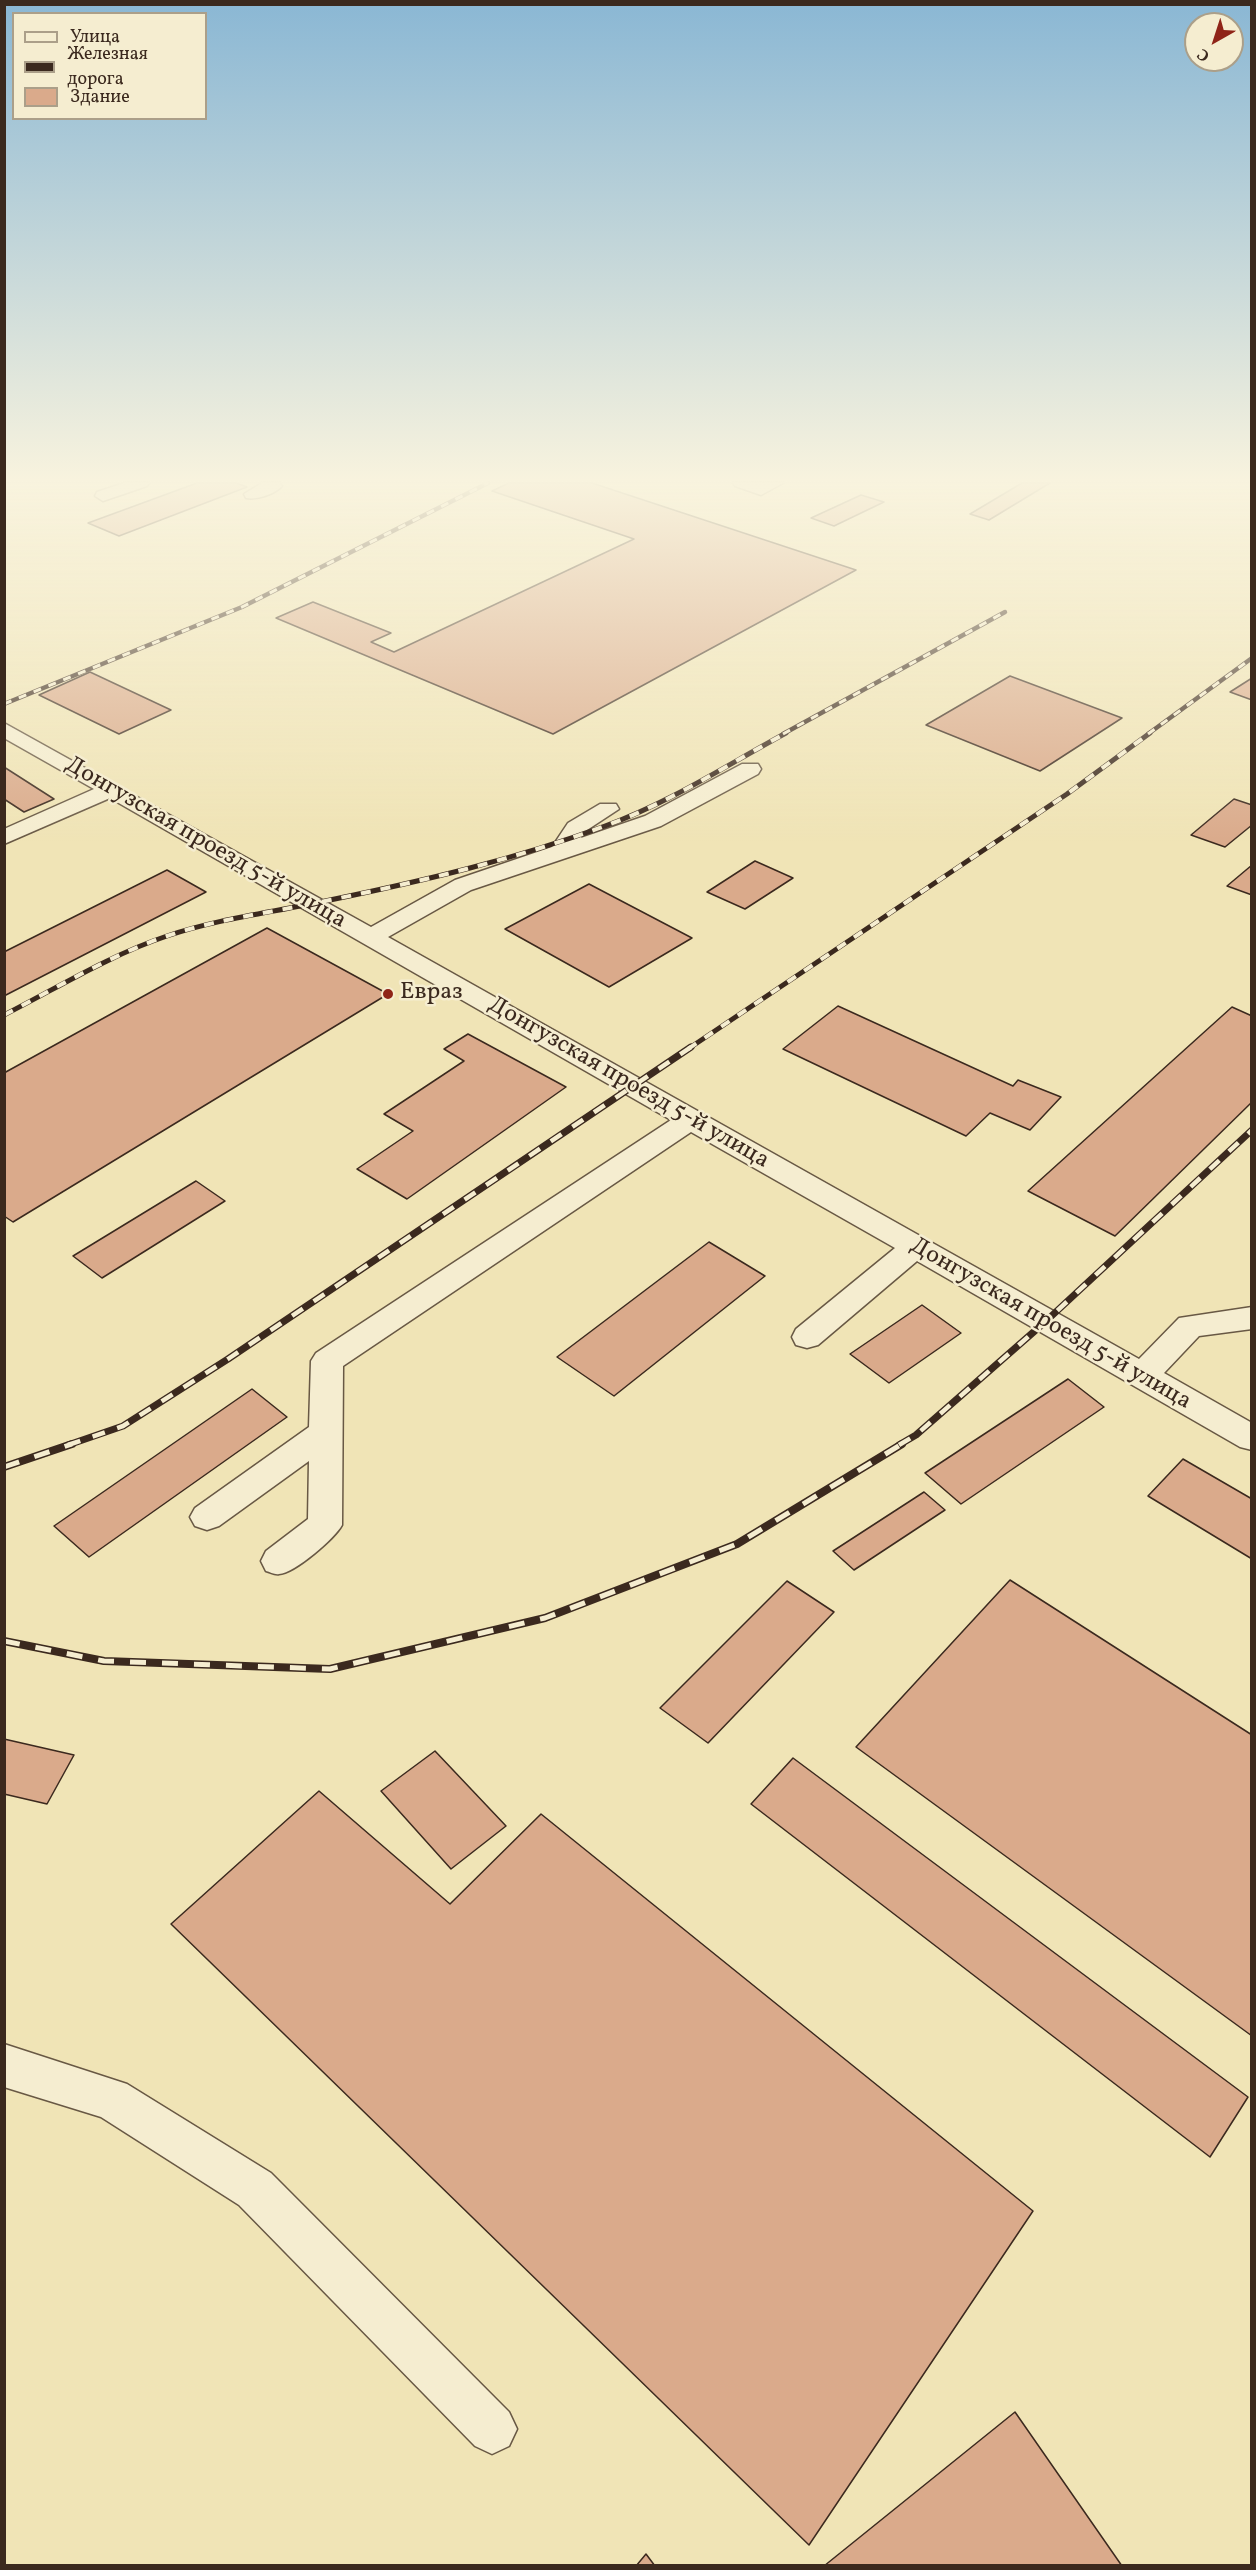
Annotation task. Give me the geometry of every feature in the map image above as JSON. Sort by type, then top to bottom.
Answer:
[{"type":"street","name":"Донгузская проезд 5-й улица","points":[[4,729],[1251,1438]]},
{"type":"street","points":[[370,938],[463,885],[653,821],[750,769]]},
{"type":"street","points":[[4,837],[111,790]]},
{"type":"street","points":[[561,852],[576,828],[608,809]]},
{"type":"street","points":[[278,1561],[324,1525],[327,1362],[690,1120]]},
{"type":"street","points":[[807,1337],[914,1248]]},
{"type":"street","points":[[1142,1376],[1190,1326],[1251,1318]]},
{"type":"street","points":[[207,1517],[325,1432]]},
{"type":"street","points":[[4,2065],[112,2099],[255,2189],[492,2429]]},
{"type":"building","points":[[315,603],[391,633],[371,642],[394,652],[498,603],[795,603],[553,734],[276,618]]},
{"type":"building","points":[[90,672],[171,710],[119,734],[39,695]]},
{"type":"building","points":[[1010,676],[1122,718],[1040,771],[926,725]]},
{"type":"building","points":[[1252,678],[1252,700],[1230,692]]},
{"type":"building","points":[[4,767],[54,799],[24,812],[4,799]]},
{"type":"building","points":[[1234,799],[1252,805],[1252,825],[1225,847],[1191,835]]},
{"type":"building","points":[[755,861],[793,878],[745,909],[707,892]]},
{"type":"building","points":[[1252,865],[1252,895],[1227,886]]},
{"type":"building","points":[[167,870],[206,892],[4,996],[4,952]]},
{"type":"building","points":[[589,884],[692,938],[609,987],[505,929]]},
{"type":"building","points":[[267,928],[388,994],[13,1222],[4,1216],[4,1073]]},
{"type":"building","points":[[838,1006],[1013,1086],[1018,1080],[1061,1097],[1030,1130],[990,1113],[966,1136],[783,1049]]},
{"type":"building","points":[[1232,1007],[1252,1016],[1252,1102],[1115,1236],[1028,1191]]},
{"type":"building","points":[[468,1034],[566,1087],[407,1199],[357,1169],[413,1131],[384,1114],[464,1061],[444,1049]]},
{"type":"building","points":[[196,1181],[225,1201],[102,1278],[73,1256]]},
{"type":"building","points":[[709,1242],[765,1276],[614,1396],[557,1357]]},
{"type":"building","points":[[922,1305],[961,1333],[889,1383],[850,1354]]},
{"type":"building","points":[[1068,1379],[1104,1407],[961,1504],[925,1473]]},
{"type":"building","points":[[252,1389],[287,1417],[89,1557],[54,1526]]},
{"type":"building","points":[[1183,1459],[1252,1499],[1252,1559],[1148,1496]]},
{"type":"building","points":[[924,1492],[945,1510],[854,1570],[833,1551]]},
{"type":"building","points":[[1010,1580],[1252,1735],[1252,2036],[856,1747]]},
{"type":"building","points":[[787,1581],[834,1612],[708,1743],[660,1708]]},
{"type":"building","points":[[4,1739],[74,1755],[47,1804],[4,1794]]},
{"type":"building","points":[[435,1751],[506,1826],[451,1869],[381,1791]]},
{"type":"building","points":[[793,1758],[1248,2097],[1210,2157],[751,1804]]},
{"type":"building","points":[[319,1791],[450,1904],[541,1814],[1033,2211],[809,2545],[171,1924]]},
{"type":"building","points":[[1015,2412],[1122,2566],[824,2566]]},
{"type":"building","points":[[646,2554],[655,2566],[636,2566]]},
{"type":"railway","points":[[4,704],[250,603]]},
{"type":"railway","points":[[783,734],[1005,612]]},
{"type":"railway","points":[[1148,734],[1252,658]]},
{"type":"railway","points":[[4,1015],[104,962],[167,936],[228,920],[434,877],[538,849],[605,826],[675,795],[786,733]]},
{"type":"railway","points":[[688,1049],[1067,794],[1150,733]]},
{"type":"railway","points":[[68,1445],[123,1426],[228,1359],[691,1047]]},
{"type":"railway","points":[[899,1445],[916,1435],[1045,1322],[1252,1130]]},
{"type":"railway","points":[[4,1467],[72,1444]]},
{"type":"railway","points":[[4,1641],[104,1661],[330,1669],[545,1618],[737,1544],[902,1444]]},
{"type":"place","name":"Евраз","points":[[388,994]]}]
